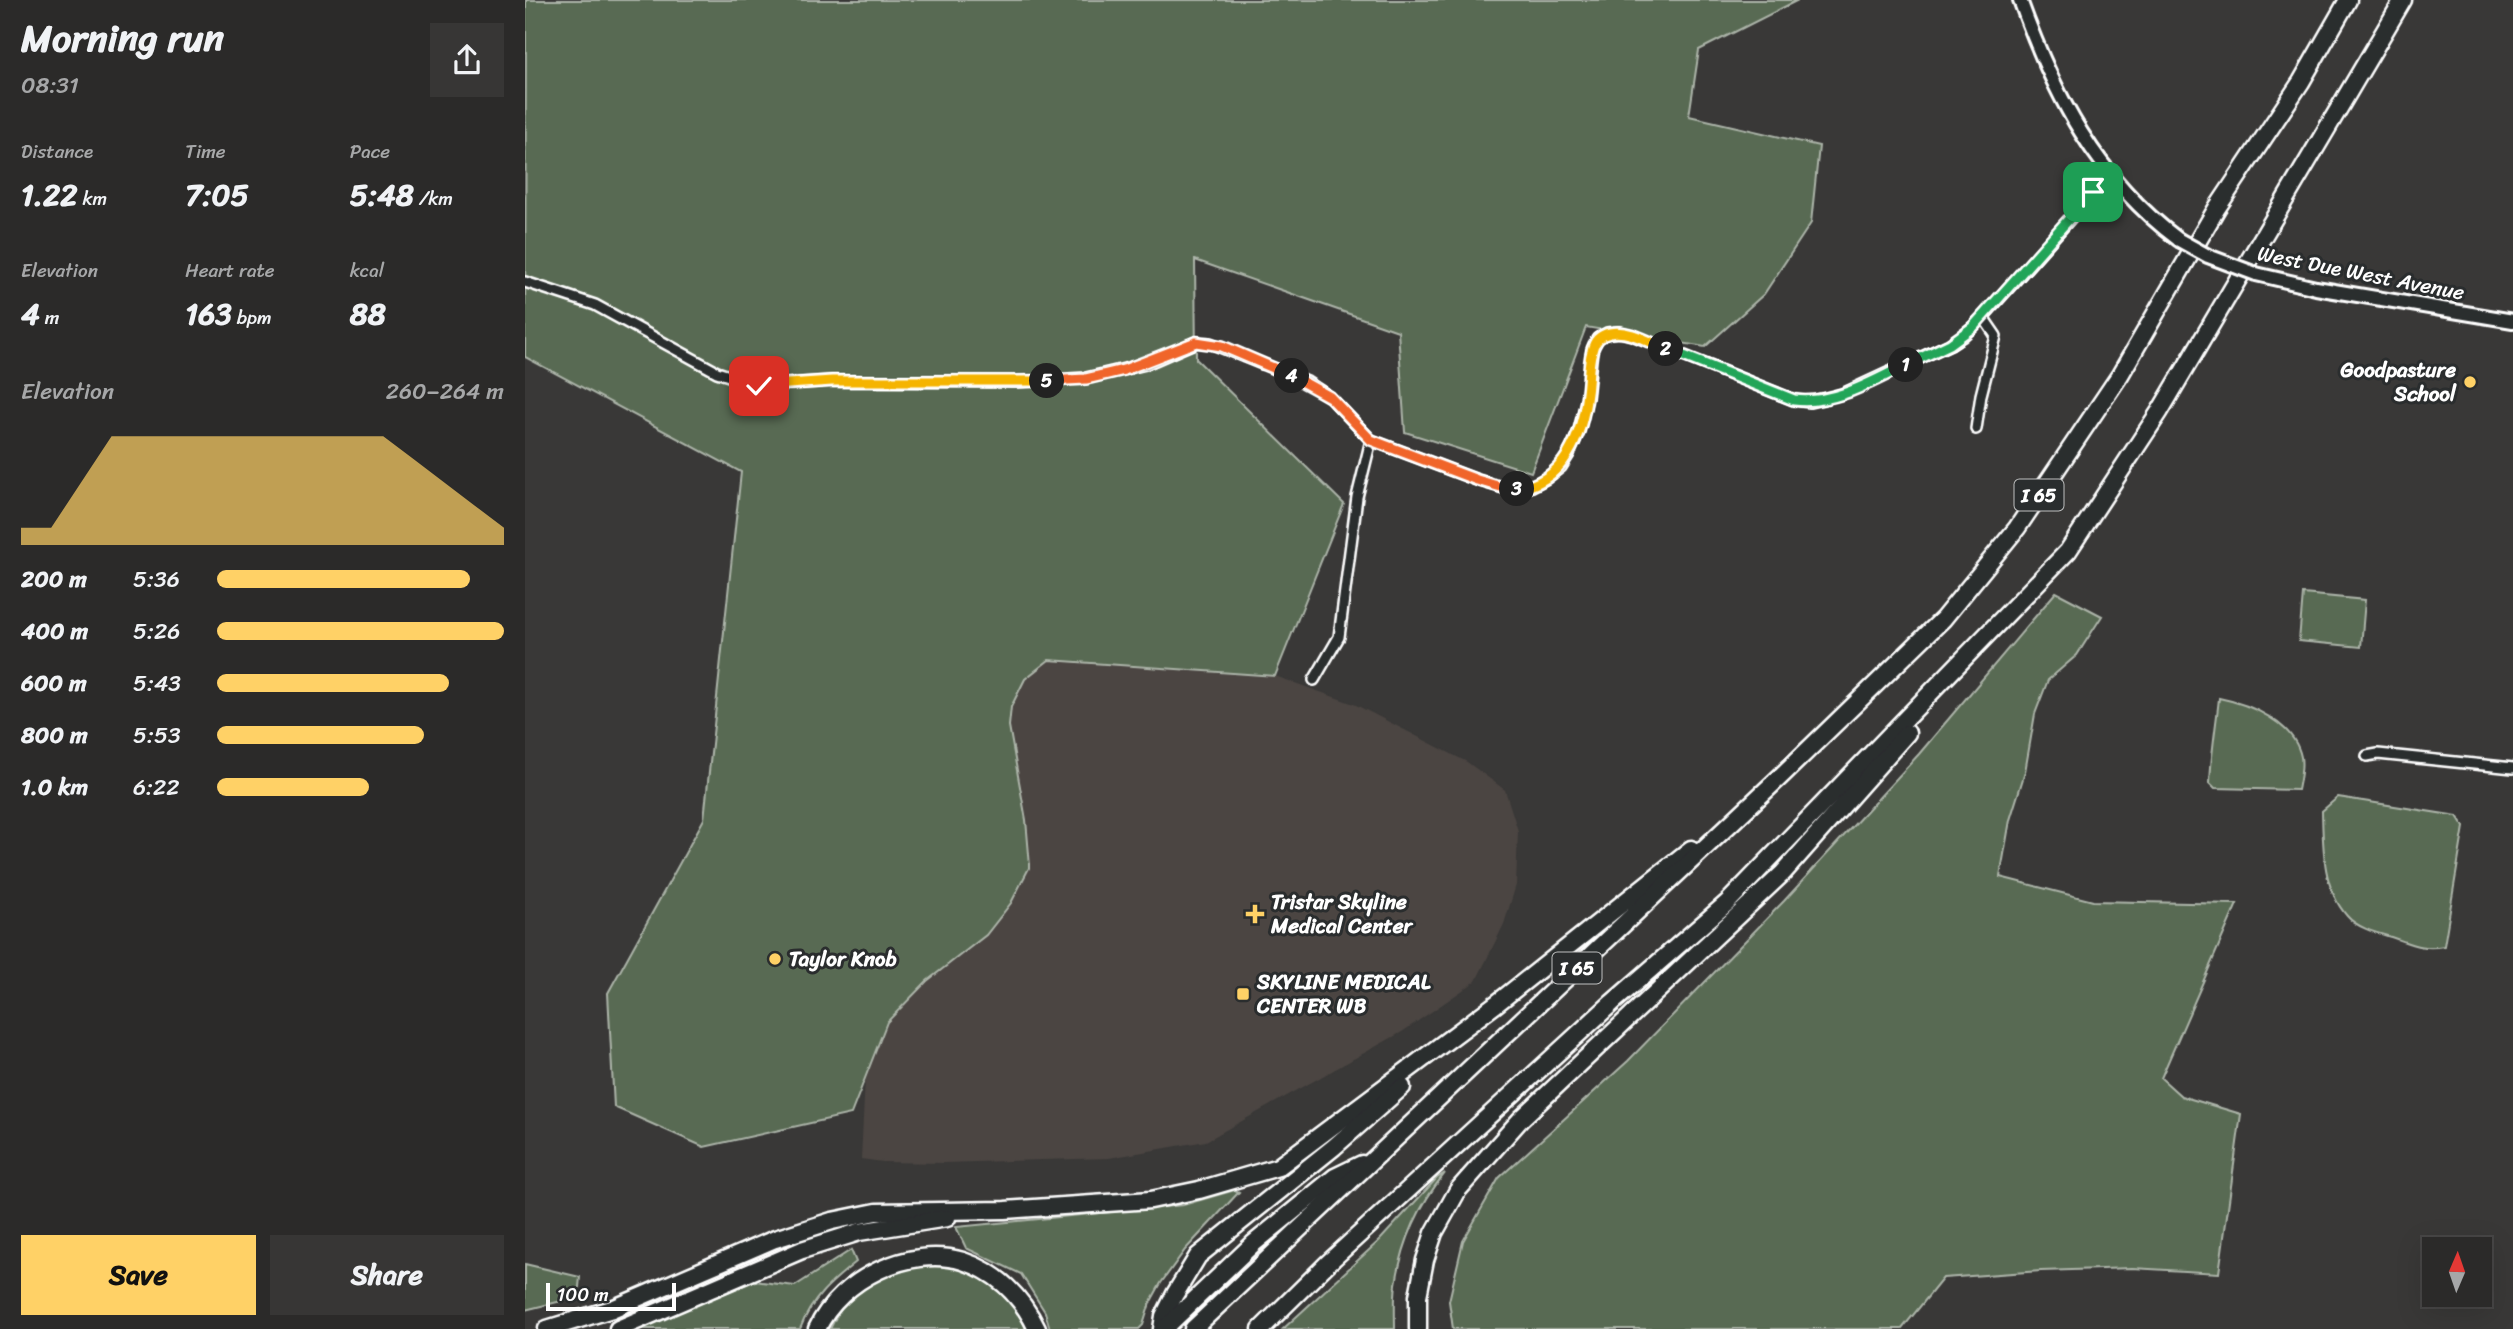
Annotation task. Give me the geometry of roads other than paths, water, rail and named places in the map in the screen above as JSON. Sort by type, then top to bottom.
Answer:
[{"type":"highway","name":"I 65","points":[[1193,1329],[1780,777],[1943,619],[2017,527],[2120,376],[2217,208],[2301,82],[2348,0]]},
{"type":"highway","name":"I 65","points":[[1261,1329],[1612,1003],[1727,903],[2068,551],[2126,465],[2182,374],[2403,0]]},
{"type":"highway","points":[[1418,1329],[1418,1296],[1434,1233],[1445,1209],[1473,1171],[1521,1119],[1783,873],[2006,618]]},
{"type":"highway","points":[[547,1329],[612,1308],[775,1239],[832,1221],[876,1212],[1005,1210],[1151,1200],[1199,1190],[1278,1167],[1496,1004],[1780,777]]},
{"type":"highway","points":[[1163,1329],[1164,1316],[1198,1256],[1335,1147],[1496,1004]]},
{"type":"highway","points":[[1163,1329],[1253,1244],[1335,1177],[1374,1159]]},
{"type":"highway","points":[[624,1327],[791,1255],[859,1232],[1005,1210]]},
{"type":"highway","points":[[817,1329],[839,1297],[866,1277],[898,1263],[930,1259],[961,1261],[996,1278],[1011,1289],[1037,1329]]},
{"type":"main road","name":"West Due West Avenue","points":[[2020,0],[2063,105],[2085,139],[2136,204],[2179,240],[2208,256],[2256,274],[2316,288],[2513,321]]},
{"type":"street","points":[[525,282],[595,305],[717,372],[759,386],[832,381],[1017,382],[1086,379],[1146,364],[1196,342],[1210,343],[1307,382],[1330,397],[1371,440],[1511,490],[1530,487],[1547,478],[1560,467],[1569,454],[1579,431],[1587,398],[1592,350],[1598,338],[1607,333],[1632,335],[1794,400],[1810,402],[1842,394],[1963,336],[2111,173]]},
{"type":"street","points":[[1976,429],[1981,395],[1996,336],[1983,317]]},
{"type":"street","points":[[1314,680],[1339,637],[1357,498],[1371,440]]},
{"type":"street","points":[[2367,756],[2378,754],[2513,768]]},
{"type":"place","name":"Goodpasture School","points":[[2470,382]]},
{"type":"place","name":"Tristar Skyline Medical Center","points":[[1255,914]]},
{"type":"place","name":"Taylor Knob","points":[[775,959]]},
{"type":"place","name":"SKYLINE MEDICAL CENTER WB","points":[[1243,994]]}]
